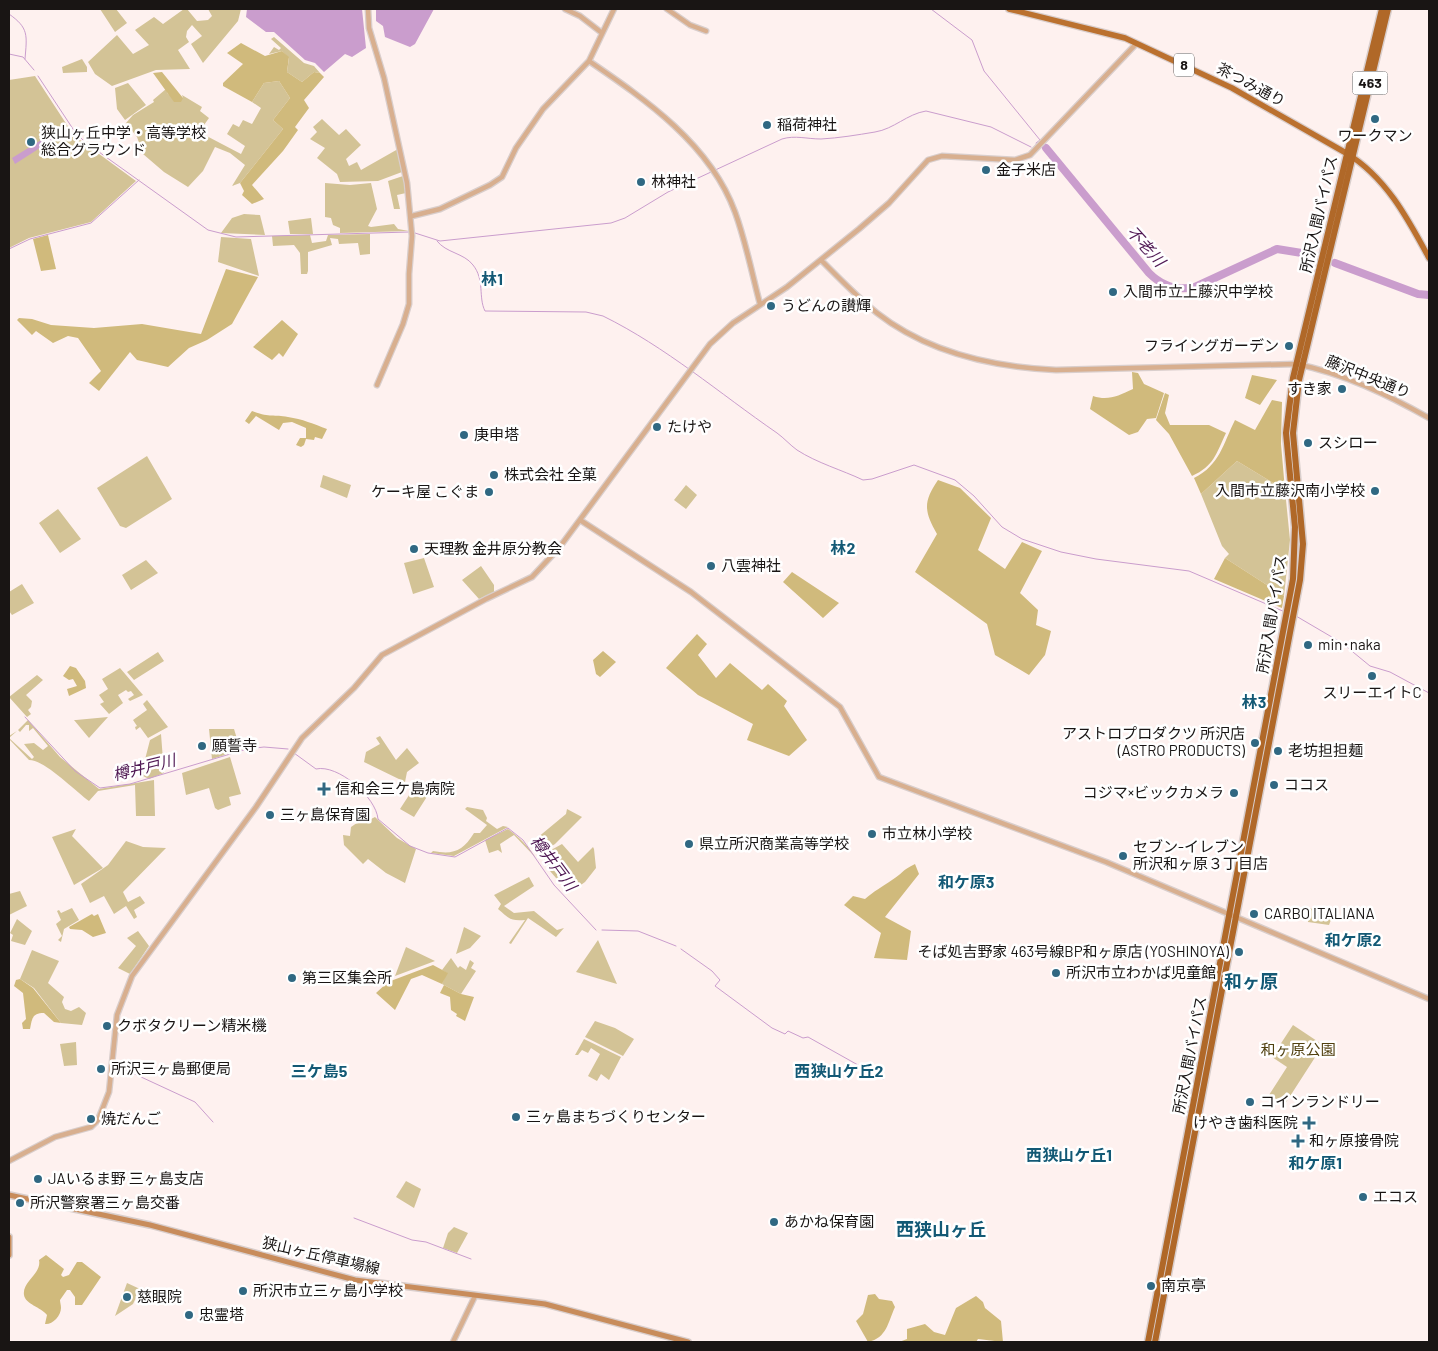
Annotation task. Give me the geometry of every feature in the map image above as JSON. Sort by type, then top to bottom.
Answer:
[{"type":"highway","name":"所沢入間バイパス","points":[[1155,1342],[1290,615],[1300,580],[1303,544],[1293,433],[1299,365],[1323,268],[1346,153],[1382,9]]},
{"type":"highway","name":"所沢入間バイパス","points":[[1326,253],[1353,157],[1388,9]]},
{"type":"highway","name":"所沢入間バイパス","points":[[1148,1342],[1233,916]]},
{"type":"main road","name":"茶つみ通り","points":[[1009,9],[1104,32],[1136,44],[1220,82],[1353,157],[1367,167],[1387,189],[1429,258]]},
{"type":"main road","name":"狭山ヶ丘停車場線","points":[[9,1195],[150,1225],[355,1280],[545,1304],[688,1342]]},
{"type":"main road","points":[[9,1237],[9,1255]]},
{"type":"street","points":[[368,9],[369,28],[390,103],[412,216],[409,304],[404,324],[377,385]]},
{"type":"street","points":[[565,9],[580,16],[602,33]]},
{"type":"street","points":[[412,216],[440,209],[490,186],[502,177],[520,143],[542,109],[589,61],[614,9]]},
{"type":"street","points":[[670,10],[690,25],[706,30]]},
{"type":"street","points":[[9,1161],[55,1137],[91,1127],[98,1120],[109,1092],[117,1015],[132,976],[256,807],[302,738],[354,688],[382,654],[486,598],[532,577],[559,548],[689,371],[718,336],[760,304],[787,287],[821,260],[889,202],[928,160],[942,156],[1015,160],[1030,154],[1136,44]]},
{"type":"street","points":[[589,61],[639,95],[662,114],[714,171],[735,211],[760,304]]},
{"type":"street","name":"藤沢中央通り","points":[[821,260],[866,304],[904,331],[961,356],[997,365],[1056,370],[1299,365],[1360,384],[1429,418]]},
{"type":"street","points":[[580,520],[691,592],[840,707],[880,777],[1106,862],[1429,999]]},
{"type":"street","points":[[452,1342],[475,1296]]},
{"type":"green space","points":[[100,9],[116,9],[127,23],[115,32]]},
{"type":"green space","points":[[184,9],[187,9],[197,21],[208,20],[212,16],[208,9],[241,9],[238,21],[203,63],[191,44],[202,36],[192,25],[187,31],[186,37],[189,42],[178,50],[190,69],[156,70],[112,86],[95,74],[88,62],[117,35],[133,54],[149,45],[135,30],[154,17],[163,24]]},
{"type":"green space","points":[[274,37],[304,63],[314,66],[320,73],[314,72],[302,82],[287,72],[289,58],[282,51],[269,54],[274,47],[279,50],[281,48],[271,39]]},
{"type":"green space","points":[[82,59],[87,67],[87,72],[63,73],[62,67]]},
{"type":"green space","points":[[35,76],[69,128],[80,140],[136,181],[91,222],[29,238],[9,248],[9,80]]},
{"type":"green space","points":[[279,81],[290,98],[273,120],[283,129],[240,183],[232,186],[245,165],[230,153],[215,147],[203,171],[188,187],[164,172],[143,154],[137,137],[126,123],[133,115],[154,102],[153,100],[166,89],[168,94],[183,98],[182,95],[202,107],[200,111],[209,118],[199,132],[241,154],[245,146],[227,134],[233,124],[239,127],[243,120],[252,124],[261,108],[252,102],[264,83]]},
{"type":"green space","points":[[128,83],[146,105],[125,120],[117,109],[115,88]]},
{"type":"green space","points":[[322,119],[339,135],[346,129],[361,145],[346,159],[349,166],[357,162],[361,170],[398,149],[402,172],[378,181],[340,182],[337,174],[317,158],[325,148],[310,139],[317,132],[313,127]]},
{"type":"green space","points":[[403,176],[406,193],[397,195],[400,209],[394,209],[388,181]]},
{"type":"green space","points":[[325,183],[350,185],[371,183],[377,209],[368,226],[394,224],[398,229],[409,231],[340,233],[340,228],[333,225],[331,218],[325,217]]},
{"type":"green space","points":[[244,214],[260,215],[265,235],[221,233],[232,218]]},
{"type":"green space","points":[[311,218],[313,234],[290,234],[288,221]]},
{"type":"green space","points":[[370,234],[370,254],[360,255],[358,243],[339,244],[338,239],[330,238],[332,245],[308,252],[307,274],[301,274],[300,253],[294,245],[273,246],[272,236],[310,235],[312,243],[326,241],[328,235]]},
{"type":"green space","points":[[221,237],[251,239],[259,276],[218,262]]},
{"type":"green space","points":[[147,456],[172,499],[126,528],[120,526],[97,488]]},
{"type":"green space","points":[[1237,461],[1285,490],[1290,540],[1284,596],[1225,558],[1229,554],[1222,546],[1201,494]]},
{"type":"green space","points":[[323,475],[351,485],[347,498],[320,487]]},
{"type":"green space","points":[[686,485],[697,495],[686,509],[674,500]]},
{"type":"green space","points":[[58,509],[81,539],[60,553],[39,523]]},
{"type":"green space","points":[[424,558],[434,587],[413,594],[404,563]]},
{"type":"green space","points":[[146,560],[158,573],[131,590],[122,575]]},
{"type":"green space","points":[[481,566],[494,585],[494,592],[479,599],[462,580]]},
{"type":"green space","points":[[22,584],[34,603],[12,615],[9,611],[9,592]]},
{"type":"green space","points":[[158,652],[164,661],[134,680],[127,672]]},
{"type":"green space","points":[[120,668],[143,695],[130,701],[128,699],[134,695],[131,691],[128,692],[126,690],[118,695],[123,703],[109,714],[100,704],[104,702],[99,695],[108,689],[102,679]]},
{"type":"green space","points":[[37,675],[43,680],[26,695],[32,701],[31,707],[28,710],[31,714],[27,717],[9,697]]},
{"type":"green space","points":[[147,700],[168,727],[148,738],[140,727],[136,730],[135,727],[137,726],[133,720],[147,710],[143,704]]},
{"type":"green space","points":[[108,717],[89,738],[74,720],[76,720]]},
{"type":"green space","points":[[28,720],[60,757],[99,789],[154,780],[155,816],[136,816],[135,785],[98,791],[89,801],[51,770],[36,761],[29,760],[9,738],[32,759],[34,757],[24,744],[34,743],[43,750],[48,746],[33,728],[29,731],[29,725],[26,725],[20,732],[18,730]]},
{"type":"green space","points":[[209,729],[234,729],[238,742],[246,741],[247,748],[212,759]]},
{"type":"green space","points":[[161,734],[164,773],[149,779],[141,775],[150,740]]},
{"type":"green space","points":[[380,736],[396,760],[407,748],[419,763],[407,772],[405,782],[364,762],[366,752],[380,744],[376,738]]},
{"type":"green space","points":[[230,757],[241,794],[229,797],[231,805],[218,810],[215,808],[209,788],[186,795],[182,773]]},
{"type":"green space","points":[[413,789],[428,795],[414,817],[400,809]]},
{"type":"green space","points":[[467,807],[483,810],[487,818],[486,821],[497,829],[503,826],[508,827],[454,856],[431,853],[433,851],[452,852],[461,848],[474,833],[480,833],[487,825],[465,809]]},
{"type":"green space","points":[[567,809],[582,817],[555,844],[539,854],[531,843],[566,814]]},
{"type":"green space","points":[[367,816],[369,820],[375,817],[397,838],[416,849],[405,883],[386,873],[368,859],[363,864],[344,845],[343,835],[350,836],[351,827]]},
{"type":"green space","points":[[76,829],[72,836],[103,868],[74,885],[52,837]]},
{"type":"green space","points":[[508,829],[523,842],[536,858],[514,835],[500,844],[502,853],[498,850],[489,853],[485,840]]},
{"type":"green space","points":[[126,841],[143,847],[166,848],[123,892],[128,902],[140,896],[145,903],[134,910],[137,917],[134,919],[126,906],[114,914],[104,896],[90,903],[81,884],[108,865]]},
{"type":"green space","points":[[562,844],[578,862],[593,847],[594,849],[596,868],[585,882],[571,892],[568,892],[550,871],[542,855]]},
{"type":"green space","points":[[529,877],[534,886],[504,906],[514,913],[534,911],[557,930],[564,928],[556,937],[528,918],[511,944],[509,943],[525,920],[513,920],[505,915],[498,909],[501,904],[494,895]]},
{"type":"green space","points":[[20,891],[27,906],[9,915],[9,894]]},
{"type":"green space","points":[[72,908],[79,920],[64,929],[61,942],[58,940],[62,936],[56,924],[61,920],[57,911],[59,910],[61,913]]},
{"type":"green space","points":[[1310,908],[1332,917],[1329,925],[1308,922],[1308,919],[1305,919]]},
{"type":"green space","points":[[17,919],[32,931],[25,945],[11,941],[13,935],[10,933]]},
{"type":"green space","points":[[464,927],[481,936],[470,948],[456,954]]},
{"type":"green space","points":[[138,931],[149,946],[130,974],[118,968],[136,946],[127,938]]},
{"type":"green space","points":[[598,940],[617,984],[576,972]]},
{"type":"green space","points":[[406,947],[435,961],[395,976]]},
{"type":"green space","points":[[32,950],[59,961],[48,983],[64,997],[62,1002],[65,1009],[71,1011],[79,1007],[86,1013],[82,1025],[61,1023],[34,988],[20,979]]},
{"type":"green space","points":[[451,958],[458,968],[460,966],[466,970],[470,960],[474,963],[471,968],[476,971],[461,994],[442,984],[447,973],[442,970]]},
{"type":"green space","points":[[595,1021],[615,1028],[634,1039],[623,1056],[585,1037]]},
{"type":"green space","name":"和ヶ原公園","points":[[1293,1025],[1323,1045],[1285,1104],[1269,1095],[1287,1067],[1272,1057]]},
{"type":"green space","points":[[584,1039],[621,1057],[609,1080],[601,1074],[597,1081],[588,1076],[600,1054],[591,1048],[588,1053],[582,1050],[578,1055],[575,1055]]},
{"type":"green space","points":[[76,1042],[77,1065],[64,1066],[60,1044]]},
{"type":"green space","points":[[406,1181],[421,1189],[414,1208],[396,1197]]},
{"type":"green space","points":[[454,1227],[468,1233],[457,1253],[443,1248],[448,1233]]},
{"type":"green space","points":[[127,1283],[140,1289],[133,1304],[115,1316]]},
{"type":"shaded area","points":[[247,9],[362,9],[366,48],[352,57],[345,54],[324,72],[315,63],[305,60],[274,32],[266,32],[246,17]]},
{"type":"shaded area","points":[[376,9],[434,9],[415,44],[410,47],[385,37],[383,26],[376,21]]},
{"type":"shaded area","points":[[241,43],[265,56],[282,51],[289,57],[287,72],[302,82],[314,72],[320,73],[324,77],[304,100],[309,108],[295,127],[298,130],[283,151],[252,185],[264,199],[252,204],[242,195],[244,191],[240,183],[283,129],[273,120],[290,98],[279,81],[264,83],[252,102],[223,86],[223,83],[243,64],[227,53]]},
{"type":"shaded area","points":[[162,72],[183,98],[181,102],[174,102],[153,73]]},
{"type":"shaded area","points":[[51,134],[54,139],[15,164],[12,158]]},
{"type":"shaded area","points":[[48,235],[56,269],[41,271],[33,239]]},
{"type":"shaded area","points":[[226,269],[258,277],[232,324],[207,340],[189,348],[168,367],[137,360],[130,352],[99,391],[89,383],[101,371],[78,338],[68,336],[53,343],[36,331],[32,335],[17,320],[19,318],[32,319],[51,325],[94,328],[142,324],[201,334]]},
{"type":"shaded area","points":[[282,320],[298,334],[283,357],[279,353],[272,360],[253,347]]},
{"type":"shaded area","points":[[1132,372],[1138,373],[1144,384],[1164,393],[1156,418],[1147,419],[1138,432],[1129,435],[1090,409],[1093,396],[1108,398],[1118,396],[1133,389]]},
{"type":"shaded area","points":[[1252,375],[1277,380],[1260,405],[1245,398]]},
{"type":"shaded area","points":[[1165,393],[1169,395],[1165,413],[1170,425],[1209,425],[1226,433],[1214,459],[1205,468],[1192,476],[1169,434],[1156,420]]},
{"type":"shaded area","points":[[1272,400],[1282,402],[1281,444],[1285,490],[1237,461],[1201,494],[1194,478],[1210,467],[1220,453],[1235,420],[1255,430]]},
{"type":"shaded area","points":[[252,411],[298,419],[327,429],[322,439],[315,437],[314,440],[306,439],[301,447],[296,445],[300,438],[306,438],[306,428],[292,422],[283,423],[279,430],[256,416],[249,424],[245,421]]},
{"type":"shaded area","points":[[938,480],[960,488],[991,518],[978,550],[1005,569],[1022,542],[1042,551],[1020,593],[1038,610],[1036,625],[1051,631],[1045,655],[1029,675],[995,655],[987,624],[915,572],[937,534],[927,507],[930,494]]},
{"type":"shaded area","points":[[1225,558],[1284,596],[1282,608],[1214,579]]},
{"type":"shaded area","points":[[792,572],[839,603],[823,618],[783,582]]},
{"type":"shaded area","points":[[697,634],[707,644],[698,655],[716,678],[730,663],[762,690],[768,684],[787,701],[784,706],[807,740],[789,756],[747,740],[753,724],[698,695],[666,668]]},
{"type":"shaded area","points":[[603,651],[616,662],[600,677],[596,674],[593,660]]},
{"type":"shaded area","points":[[70,666],[76,668],[85,681],[86,688],[69,696],[67,689],[77,686],[73,679],[69,680],[63,676]]},
{"type":"shaded area","points":[[915,864],[919,874],[885,917],[911,931],[907,960],[874,958],[881,933],[844,905],[853,896],[865,899]]},
{"type":"shaded area","points":[[92,914],[94,916],[98,914],[106,933],[93,937],[82,930],[70,929],[69,927]]},
{"type":"shaded area","points":[[433,965],[448,973],[442,984],[422,975],[411,979],[395,1010],[376,993],[388,982]]},
{"type":"shaded area","points":[[20,979],[33,988],[61,1023],[54,1022],[44,1013],[40,1013],[33,1017],[30,1029],[23,1029],[22,1023],[26,1019],[23,993],[14,986],[16,980]]},
{"type":"shaded area","points":[[444,985],[461,994],[474,997],[465,1021],[456,1016],[457,1014],[451,1010],[450,997],[440,993]]},
{"type":"shaded area","points":[[46,1255],[64,1269],[61,1275],[63,1277],[69,1275],[77,1262],[82,1262],[101,1277],[82,1305],[75,1305],[75,1297],[70,1290],[67,1290],[60,1300],[61,1311],[58,1317],[48,1324],[45,1324],[47,1315],[27,1301],[24,1295],[26,1286],[38,1269],[39,1260]]},
{"type":"shaded area","points":[[875,1294],[879,1299],[892,1301],[895,1307],[883,1333],[868,1342],[856,1321],[863,1314],[868,1295]]},
{"type":"shaded area","points":[[976,1296],[983,1302],[985,1308],[1001,1321],[1003,1342],[978,1339],[976,1342],[899,1342],[907,1339],[907,1329],[925,1324],[934,1332],[945,1335],[956,1308]]},
{"type":"waterway","name":"不老川","points":[[931,9],[972,40],[984,71],[1040,140],[1036,143]]},
{"type":"waterway","points":[[9,14],[16,19],[25,33],[25,59]]},
{"type":"waterway","points":[[9,54],[23,57],[34,70]]},
{"type":"waterway","points":[[38,76],[75,132],[85,142],[208,230],[236,237],[409,232]]},
{"type":"waterway","points":[[415,233],[440,241],[611,223],[625,218],[668,192],[782,139],[796,137],[828,139],[875,132],[926,111],[991,127],[1031,147]]},
{"type":"waterway","name":"不老川","points":[[1046,148],[1149,273],[1159,281],[1170,286],[1176,288],[1195,287],[1277,249],[1314,255]]},
{"type":"waterway","points":[[9,249],[30,239],[91,223],[139,180]]},
{"type":"waterway","points":[[437,241],[473,265],[479,277],[485,311],[586,312],[603,316],[670,356],[777,433],[797,450],[821,463],[863,480],[872,479],[914,465],[955,480],[974,496],[1002,527],[1022,539],[1061,552],[1096,559],[1189,571],[1285,612]]},
{"type":"waterway","name":"不老川","points":[[1335,263],[1418,294],[1429,295]]},
{"type":"waterway","points":[[1296,616],[1342,643],[1370,666],[1390,672],[1429,693]]},
{"type":"waterway","name":"樽井戸川","points":[[25,717],[75,771],[100,788],[130,784],[247,749],[264,747],[288,749]]},
{"type":"waterway","name":"樽井戸川","points":[[294,753],[316,769],[325,769],[345,777],[371,801],[378,819],[410,846],[428,853],[455,857],[508,828],[523,840],[554,885],[596,930]]},
{"type":"waterway","name":"樽井戸川","points":[[602,930],[638,931],[676,946]]},
{"type":"waterway","name":"樽井戸川","points":[[681,949],[712,971],[720,980],[715,986],[772,1028],[785,1034],[788,1031],[803,1038],[808,1037],[883,1079]]},
{"type":"waterway","points":[[126,1070],[195,1102],[213,1122]]},
{"type":"waterway","points":[[354,1218],[412,1240],[426,1242],[471,1259]]},
{"type":"place","name":"ワークマン","points":[[1375,119]]},
{"type":"place","name":"稲荷神社","points":[[767,125]]},
{"type":"place","name":"狭山ヶ丘中学・高等学校 総合グラウンド","points":[[31,142]]},
{"type":"place","name":"金子米店","points":[[986,170]]},
{"type":"place","name":"林神社","points":[[641,182]]},
{"type":"place","name":"入間市立上藤沢中学校","points":[[1113,292]]},
{"type":"place","name":"うどんの讃輝","points":[[771,306]]},
{"type":"place","name":"フライングガーデン","points":[[1289,346]]},
{"type":"place","name":"すき家","points":[[1342,389]]},
{"type":"place","name":"たけや","points":[[657,427]]},
{"type":"place","name":"庚申塔","points":[[464,435]]},
{"type":"place","name":"スシロー","points":[[1308,443]]},
{"type":"place","name":"株式会社 全菓","points":[[494,475]]},
{"type":"place","name":"入間市立藤沢南小学校","points":[[1375,491]]},
{"type":"place","name":"ケーキ屋 こぐま","points":[[489,492]]},
{"type":"place","name":"天理教 金井原分教会","points":[[414,549]]},
{"type":"place","name":"八雲神社","points":[[711,566]]},
{"type":"place","name":"min･naka","points":[[1308,645]]},
{"type":"place","name":"スリーエイトC","points":[[1372,676]]},
{"type":"place","name":"アストロプロダクツ 所沢店 (ASTRO PRODUCTS)","points":[[1255,743]]},
{"type":"place","name":"願誓寺","points":[[202,746]]},
{"type":"place","name":"老坊担担麺","points":[[1278,751]]},
{"type":"place","name":"ココス","points":[[1274,785]]},
{"type":"place","name":"信和会三ケ島病院","points":[[324,789]]},
{"type":"place","name":"コジマ×ビックカメラ","points":[[1234,793]]},
{"type":"place","name":"三ヶ島保育園","points":[[270,815]]},
{"type":"place","name":"市立林小学校","points":[[872,834]]},
{"type":"place","name":"県立所沢商業高等学校","points":[[689,844]]},
{"type":"place","name":"セブン-イレブン 所沢和ヶ原３丁目店","points":[[1123,856]]},
{"type":"place","name":"CARBO ITALIANA","points":[[1254,914]]},
{"type":"place","name":"そば処吉野家 463号線BP和ヶ原店 (YOSHINOYA)","points":[[1239,952]]},
{"type":"place","name":"所沢市立わかば児童館","points":[[1056,973]]},
{"type":"place","name":"第三区集会所","points":[[292,978]]},
{"type":"place","name":"クボタクリーン精米機","points":[[107,1026]]},
{"type":"place","name":"所沢三ヶ島郵便局","points":[[101,1069]]},
{"type":"place","name":"コインランドリー","points":[[1250,1102]]},
{"type":"place","name":"三ヶ島まちづくりセンター","points":[[516,1117]]},
{"type":"place","name":"焼だんご","points":[[91,1119]]},
{"type":"place","name":"けやき歯科医院","points":[[1309,1123]]},
{"type":"place","name":"和ヶ原接骨院","points":[[1298,1141]]},
{"type":"place","name":"JAいるま野 三ヶ島支店","points":[[38,1179]]},
{"type":"place","name":"エコス","points":[[1363,1197]]},
{"type":"place","name":"所沢警察署三ヶ島交番","points":[[20,1203]]},
{"type":"place","name":"あかね保育園","points":[[774,1222]]},
{"type":"place","name":"南京亭","points":[[1151,1286]]},
{"type":"place","name":"所沢市立三ヶ島小学校","points":[[243,1291]]},
{"type":"place","name":"慈眼院","points":[[127,1297]]},
{"type":"place","name":"忠霊塔","points":[[189,1315]]},
{"type":"district","name":"林1","points":[[492,279]]},
{"type":"district","name":"林2","points":[[843,548]]},
{"type":"district","name":"林3","points":[[1254,702]]},
{"type":"district","name":"和ケ原3","points":[[966,882]]},
{"type":"district","name":"和ケ原2","points":[[1353,940]]},
{"type":"district","name":"和ヶ原","points":[[1251,982]]},
{"type":"district","name":"三ケ島5","points":[[319,1071]]},
{"type":"district","name":"西狭山ケ丘2","points":[[839,1071]]},
{"type":"district","name":"西狭山ケ丘1","points":[[1069,1155]]},
{"type":"district","name":"和ケ原1","points":[[1315,1163]]},
{"type":"district","name":"西狭山ヶ丘","points":[[941,1230]]}]
